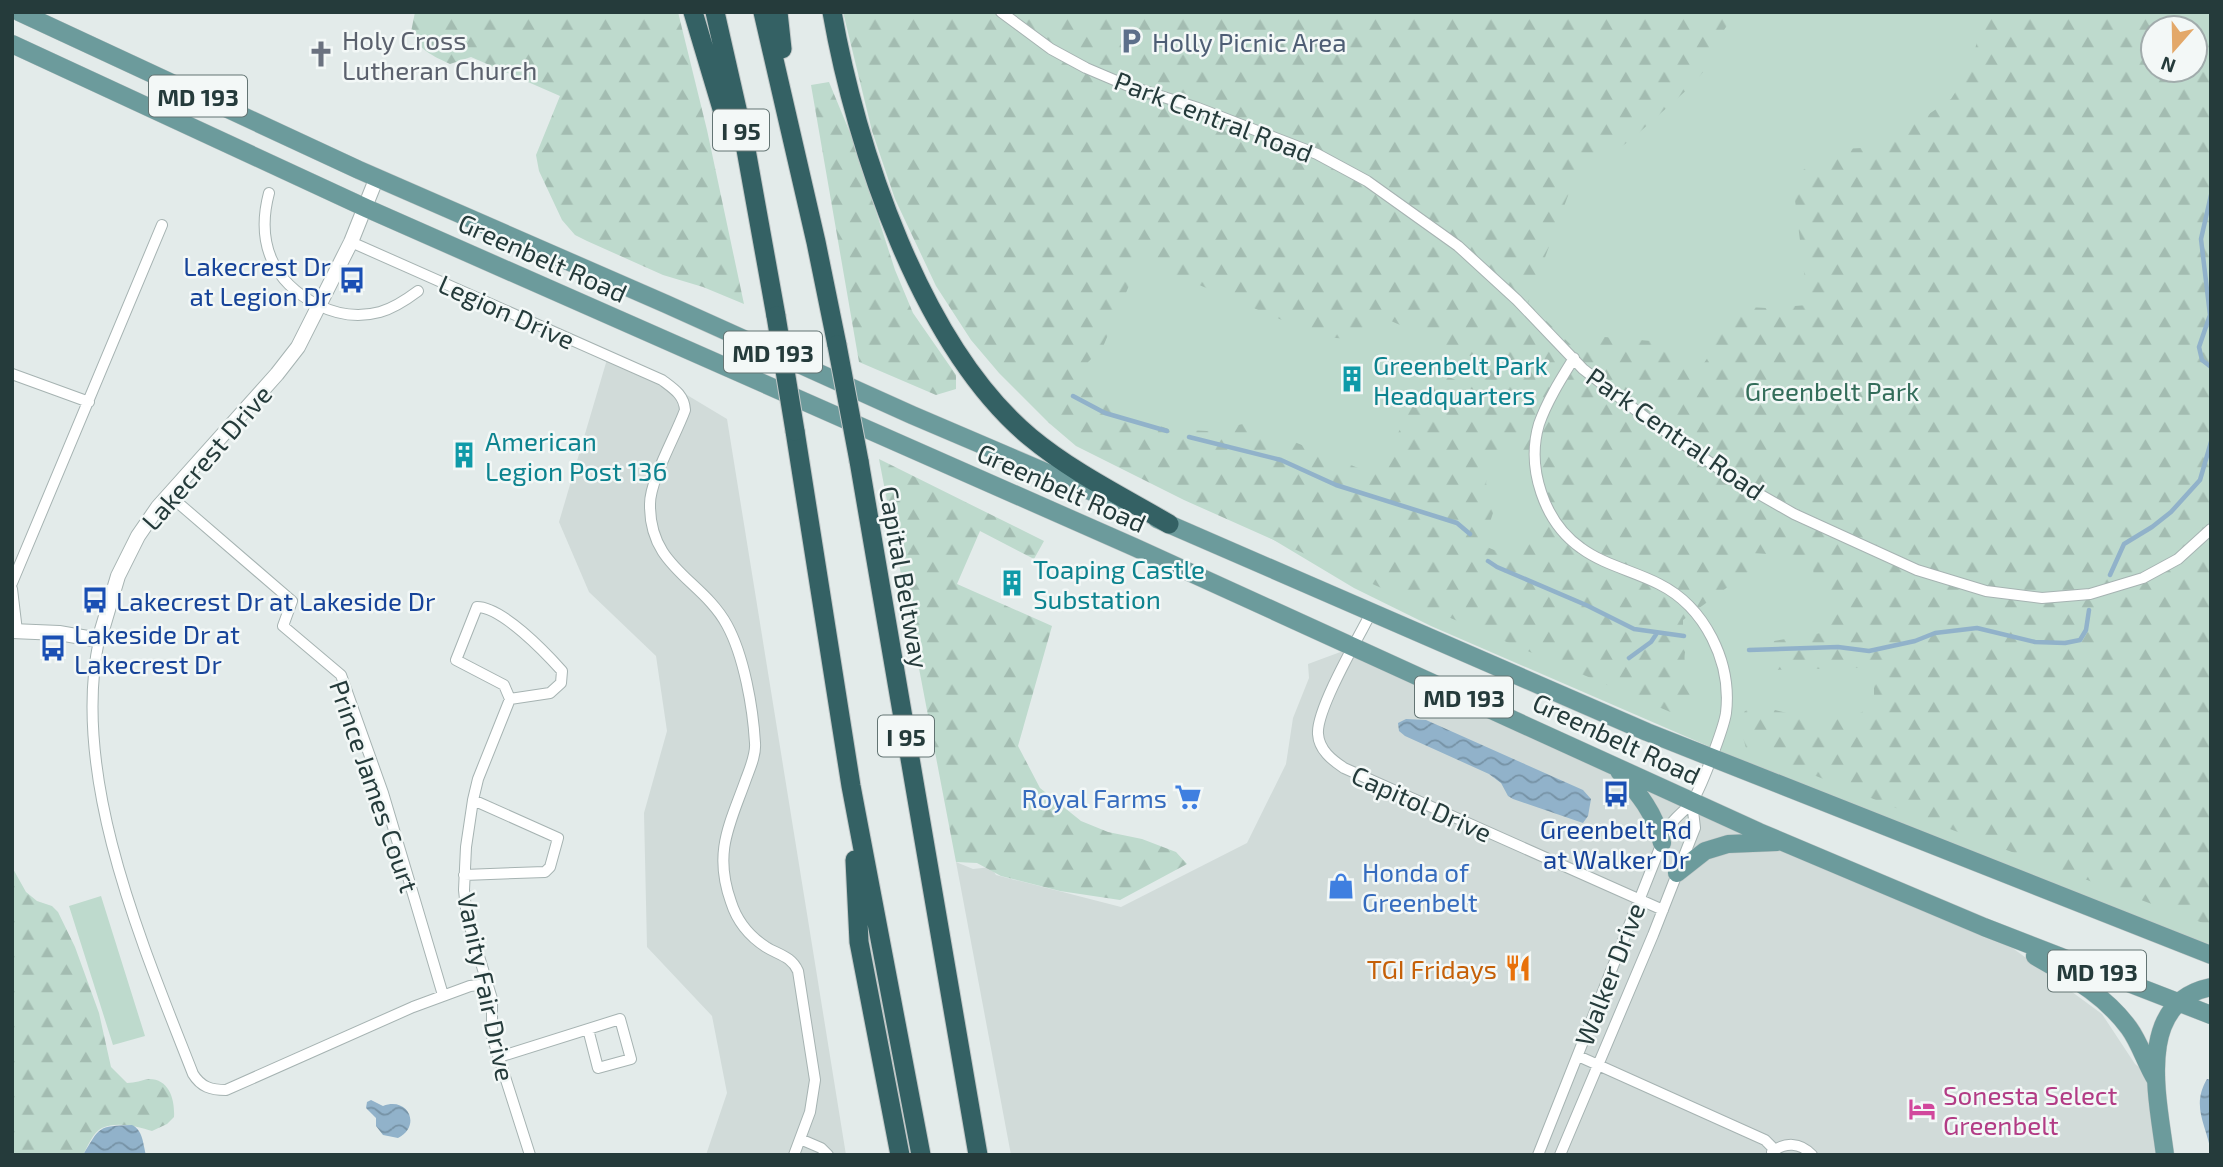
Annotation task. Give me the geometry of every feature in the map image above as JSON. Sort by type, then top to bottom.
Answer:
[{"type":"highway","points":[[693,12],[765,249]]},
{"type":"highway","name":"I 95","points":[[715,12],[745,144],[765,249],[851,786],[921,1155]]},
{"type":"highway","name":"Capital Beltway","points":[[762,12],[793,140],[859,461],[978,1155]]},
{"type":"highway","points":[[778,12],[793,140]]},
{"type":"highway","points":[[832,12],[853,104],[885,203],[921,288],[949,341],[1003,411],[1030,437],[1062,460],[1169,524]]},
{"type":"highway","points":[[851,786],[859,942],[901,1155]]},
{"type":"highway","points":[[952,1011],[987,1155]]},
{"type":"main road","name":"Greenbelt Road","points":[[19,12],[377,177],[912,415],[1371,613],[1710,758],[2211,955]]},
{"type":"main road","name":"Greenbelt Road","points":[[12,44],[366,208],[1354,647],[1692,802],[1984,927],[2211,1015]]},
{"type":"main road","points":[[1614,766],[1646,803],[1658,827],[1662,843]]},
{"type":"main road","points":[[1677,873],[1705,851],[1728,844],[1784,842]]},
{"type":"main road","points":[[1984,927],[2092,989],[2131,1030],[2156,1080]]},
{"type":"main road","points":[[2165,1155],[2156,1080],[2156,1056],[2160,1036],[2166,1017],[2179,1003],[2202,989],[2211,987]]},
{"type":"street","name":"Park Central Road","points":[[1001,12],[1051,49],[1086,68],[1126,85],[1198,107],[1317,154],[1367,181],[1458,246],[1517,300],[1583,369],[1646,418],[1738,482],[1794,514],[1917,570],[1986,591],[2042,598],[2090,594],[2143,578],[2178,559],[2211,528]]},
{"type":"street","name":"Lakecrest Drive","points":[[377,177],[351,242],[298,347],[169,495],[131,546],[112,594],[99,640],[94,672],[92,719],[95,760],[102,801],[130,904],[193,1074],[206,1088],[226,1090],[443,995]]},
{"type":"street","points":[[269,193],[264,217],[267,247],[276,269],[293,289],[320,306],[344,314],[372,314],[397,305],[418,291]]},
{"type":"street","points":[[12,583],[162,225]]},
{"type":"street","name":"Legion Drive","points":[[351,242],[662,380],[681,395],[685,402],[685,410],[654,484],[650,505],[652,519],[657,538],[671,566],[693,584],[727,623],[742,659],[755,747],[725,833],[725,884],[735,912],[751,936],[789,958],[798,971],[814,1080],[810,1112],[800,1139]]},
{"type":"street","name":"Walker Drive","points":[[1538,1155],[1662,843],[1672,820],[1692,802],[1710,758],[1724,722],[1727,692],[1722,664],[1709,631],[1692,608],[1668,589],[1580,548],[1555,521],[1541,493],[1535,456],[1538,431],[1550,398],[1574,358]]},
{"type":"street","points":[[12,374],[89,402]]},
{"type":"street","name":"Prince James Court","points":[[169,495],[292,601],[283,626],[341,674],[383,793],[443,995]]},
{"type":"street","points":[[12,589],[15,631],[59,633],[99,640]]},
{"type":"street","points":[[477,607],[495,611],[540,646],[562,671],[561,683],[550,693],[510,699],[504,685],[456,660],[477,607]]},
{"type":"street","name":"Capitol Drive","points":[[1371,613],[1326,705],[1318,728],[1323,749],[1331,759],[1344,768],[1663,910]]},
{"type":"street","name":"Vanity Fair Drive","points":[[510,699],[478,779],[464,875],[467,917],[493,1006],[492,1036],[530,1155]]},
{"type":"street","points":[[464,875],[545,872],[550,867],[558,838],[473,800]]},
{"type":"street","name":"Walker Drive","points":[[1560,1155],[1695,828],[1692,802]]},
{"type":"street","points":[[443,995],[477,984],[488,984]]},
{"type":"street","points":[[499,1057],[587,1029],[620,1019],[631,1059],[598,1068],[587,1029]]},
{"type":"street","points":[[1578,1056],[1765,1140],[1773,1152],[1789,1144],[1800,1146],[1812,1155]]},
{"type":"street","points":[[794,1155],[800,1139],[828,1155]]},
{"type":"shaded area","points":[[608,356],[662,380],[727,419],[846,1155],[706,1155],[727,1093],[712,1016],[647,947],[644,813],[667,731],[656,656],[589,592],[559,522]]},
{"type":"shaded area","points":[[1354,647],[1984,927],[2102,1014],[2135,1064],[2156,1080],[2165,1155],[1011,1155],[956,862],[973,869],[991,867],[996,875],[1121,907],[1247,843],[1286,764],[1293,718],[1309,678],[1308,664]]},
{"type":"green space","points":[[415,12],[678,12],[707,130],[744,304],[703,287],[663,275],[575,235],[562,220],[539,171],[536,155],[560,96],[471,57],[450,64],[432,55],[422,48],[411,32]]},
{"type":"green space","name":"Greenbelt Park","points":[[843,12],[1736,12],[1718,39],[1704,71],[1690,87],[1633,138],[1578,179],[1569,193],[1528,303],[1574,348],[1593,336],[1651,341],[1677,359],[1702,366],[1712,351],[1714,321],[1748,307],[1808,305],[1794,192],[1801,172],[1816,159],[1842,149],[1862,148],[1904,131],[1951,99],[1969,71],[1983,20],[1979,12],[2211,12],[2211,926],[1931,822],[1746,748],[1742,734],[1744,712],[1754,705],[1787,713],[1858,714],[1874,706],[1874,675],[1870,670],[1770,670],[1770,645],[1774,641],[1821,633],[1827,628],[1824,589],[1815,585],[1813,569],[1785,555],[1752,553],[1751,568],[1748,572],[1683,620],[1683,627],[1688,634],[1686,668],[1697,702],[1691,710],[1675,714],[1184,500],[1076,446],[999,373],[971,340],[936,286],[895,199],[872,131]],"holes":[[[1140,260],[1322,337],[1362,338],[1373,313],[1479,360],[1467,385],[1433,370],[1374,472],[1368,472],[1255,426],[1243,424],[1207,431],[1169,429],[1142,420],[1084,374],[1088,362],[1102,349]],[[1502,456],[1535,456],[1554,521],[1516,554],[1506,555],[1487,547],[1488,528],[1493,513],[1486,483],[1488,475]]]},
{"type":"green space","name":"Greenbelt Park","points":[[875,12],[2211,12],[2211,950],[1807,789],[1431,626],[1354,588],[1090,430]]},
{"type":"green space","points":[[829,82],[853,140],[895,270],[913,313],[956,375],[956,389],[936,395],[859,362],[811,85]]},
{"type":"green space","points":[[879,459],[1044,541],[1034,559],[980,531],[957,584],[1052,626],[1018,746],[1040,788],[1081,821],[1176,852],[1187,864],[1120,900],[1060,891],[1001,876],[977,863],[956,862]]},
{"type":"green space","points":[[12,867],[26,892],[58,912],[75,947],[99,1013],[111,1067],[127,1083],[156,1080],[170,1092],[174,1117],[167,1124],[152,1131],[121,1125],[102,1128],[93,1136],[83,1155],[15,1155],[12,1151]]},
{"type":"green space","points":[[101,896],[145,1036],[113,1045],[69,906]]},
{"type":"water","points":[[1406,719],[1426,720],[1583,790],[1591,799],[1588,816],[1583,823],[1513,799],[1508,796],[1501,783],[1489,774],[1405,736],[1399,731],[1398,723]]},
{"type":"water","points":[[2207,1079],[2211,1080],[2211,1152],[2200,1107],[2202,1089]]},
{"type":"water","points":[[371,1100],[383,1106],[392,1104],[405,1109],[410,1120],[405,1133],[398,1138],[383,1135],[376,1126],[376,1118],[366,1108],[367,1102]]},
{"type":"water","points":[[132,1125],[140,1134],[146,1155],[83,1155],[101,1130],[112,1126]]},
{"type":"waterway","points":[[2211,195],[2201,239],[2210,315],[2199,347],[2202,360],[2211,367]]},
{"type":"waterway","points":[[1073,396],[1105,413],[1167,431]]},
{"type":"waterway","points":[[1189,437],[1281,460],[1336,485],[1457,523],[1470,534]]},
{"type":"waterway","points":[[2110,575],[2124,544],[2171,512],[2200,480],[2211,442]]},
{"type":"waterway","points":[[1488,561],[1634,629],[1684,636]]},
{"type":"waterway","points":[[1749,650],[1838,647],[1869,651],[1915,641],[1935,633],[1977,628],[2035,642],[2065,643],[2080,640],[2086,630],[2089,610]]},
{"type":"waterway","points":[[1629,658],[1651,642],[1657,633]]},
{"type":"place","name":"Holly Picnic Area","points":[[1131,41]]},
{"type":"place","name":"Holy Cross Lutheran Church","points":[[321,54]]},
{"type":"place","name":"Lakecrest Dr at Legion Dr","points":[[352,280]]},
{"type":"place","name":"Greenbelt Park Headquarters","points":[[1352,379]]},
{"type":"place","name":"American Legion Post 136","points":[[464,455]]},
{"type":"place","name":"Toaping Castle Substation","points":[[1012,583]]},
{"type":"place","name":"Lakecrest Dr at Lakeside Dr","points":[[95,600]]},
{"type":"place","name":"Lakeside Dr at Lakecrest Dr","points":[[53,648]]},
{"type":"place","name":"Greenbelt Rd at Walker Dr","points":[[1616,794]]},
{"type":"place","name":"Royal Farms","points":[[1188,797]]},
{"type":"place","name":"Honda of Greenbelt","points":[[1341,886]]},
{"type":"place","name":"TGI Fridays","points":[[1518,968]]},
{"type":"place","name":"Sonesta Select Greenbelt","points":[[1922,1109]]}]
